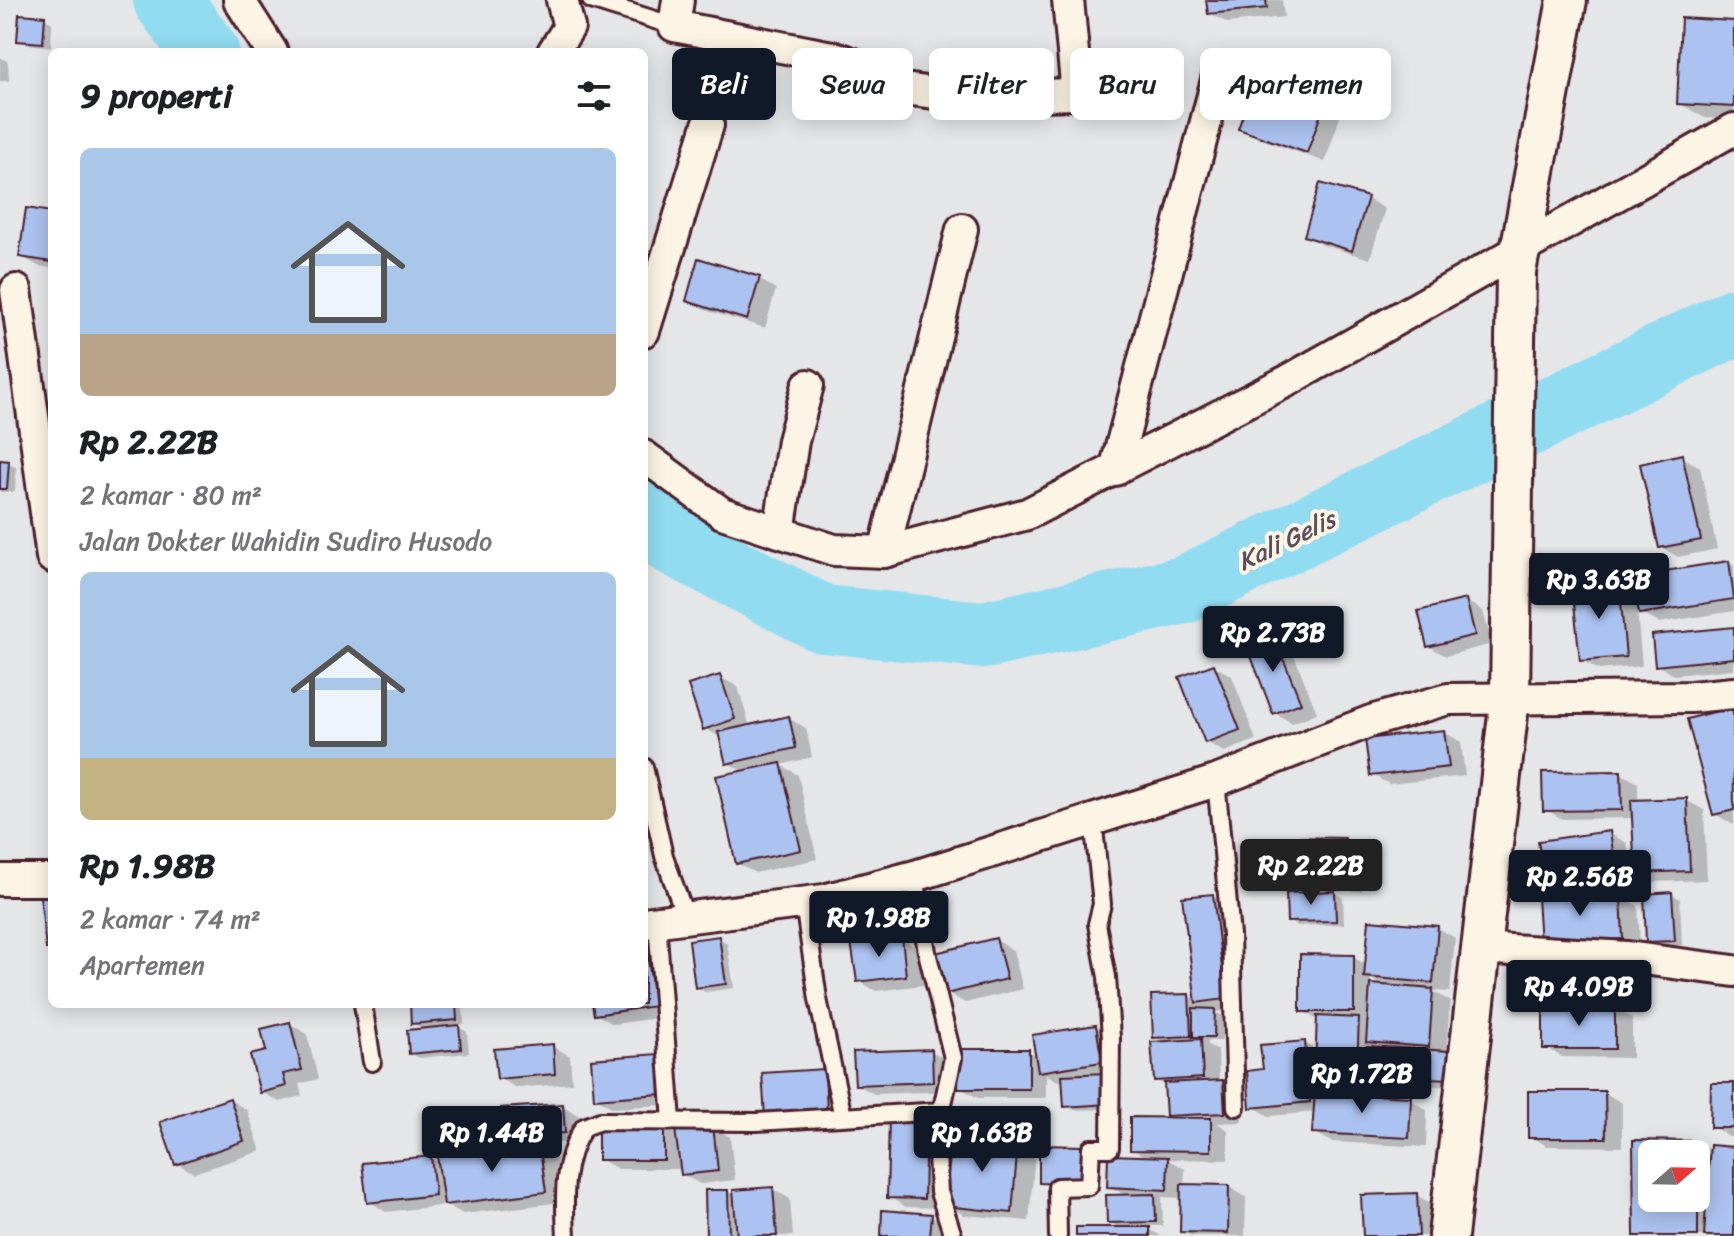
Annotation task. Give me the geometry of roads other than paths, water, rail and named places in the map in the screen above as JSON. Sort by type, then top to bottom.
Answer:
[{"type":"street","points":[[239,0],[269,48]]},
{"type":"street","points":[[556,48],[569,27],[562,0]]},
{"type":"street","points":[[676,13],[866,68],[874,85],[893,89],[964,97],[1077,94],[1068,0]]},
{"type":"street","points":[[1448,1236],[1478,948],[1510,697],[1518,260],[1567,0]]},
{"type":"street","points":[[1115,470],[1206,120]]},
{"type":"street","points":[[648,318],[708,125]]},
{"type":"street","points":[[648,459],[722,513],[834,550],[884,552],[1027,514],[1518,260],[1734,129]]},
{"type":"street","points":[[884,552],[962,229]]},
{"type":"street","points":[[8,290],[48,533]]},
{"type":"street","points":[[779,532],[793,441],[808,385]]},
{"type":"street","points":[[662,921],[804,903],[915,876],[1216,781],[1371,721],[1435,703],[1510,697],[1691,697],[1734,693]]},
{"type":"street","points":[[0,880],[48,880]]},
{"type":"street","points":[[1478,948],[1627,957],[1734,971]]},
{"type":"lane","points":[[591,0],[676,13]]},
{"type":"lane","points":[[1216,781],[1231,935],[1236,1107]]},
{"type":"lane","points":[[648,785],[664,856],[662,921],[672,1121]]},
{"type":"lane","points":[[1058,1236],[1057,1187],[1089,1186],[1091,1148],[1110,1148],[1111,1038],[1107,977],[1097,924],[1102,904],[1093,819]]},
{"type":"lane","points":[[915,876],[927,952],[953,1058],[936,1136],[939,1192],[953,1236]]},
{"type":"lane","points":[[804,903],[818,999],[843,1117]]},
{"type":"lane","points":[[364,1008],[372,1062]]},
{"type":"lane","points":[[566,1236],[564,1194],[568,1160],[584,1127],[600,1121],[843,1117],[942,1111]]},
{"type":"waterway","name":"Kali Gelis","points":[[167,0],[202,48]]},
{"type":"waterway","name":"Kali Gelis","points":[[648,516],[672,541],[823,619],[984,635],[1184,590],[1734,322]]}]
